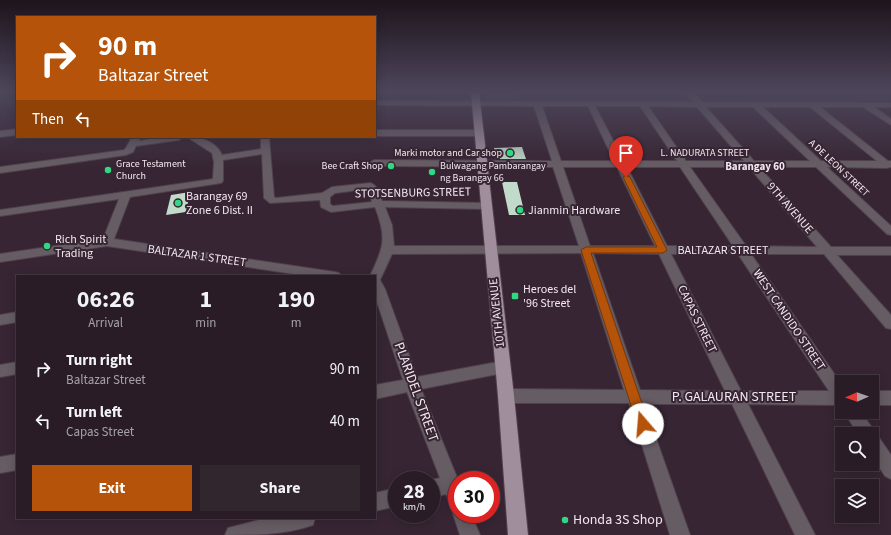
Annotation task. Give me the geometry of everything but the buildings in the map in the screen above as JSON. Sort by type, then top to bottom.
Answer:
[{"type":"main road","name":"10TH AVENUE","points":[[477,117],[506,396],[518,535]]},
{"type":"street","points":[[542,117],[680,535]]},
{"type":"street","name":"CAPAS STREET","points":[[597,117],[805,535]]},
{"type":"street","name":"WEST CANDIDO STREET","points":[[651,117],[835,388]]},
{"type":"street","name":"9TH AVENUE","points":[[710,117],[891,324]]},
{"type":"street","name":"A DE LEON STREET","points":[[769,117],[891,232]]},
{"type":"street","points":[[828,117],[889,165]]},
{"type":"street","points":[[882,117],[891,123]]},
{"type":"street","points":[[0,134],[16,132]]},
{"type":"street","points":[[376,133],[478,133]]},
{"type":"street","points":[[0,170],[126,152],[130,150],[135,140],[164,138]]},
{"type":"street","points":[[0,213],[218,181],[219,158],[212,146],[193,138]]},
{"type":"street","points":[[265,138],[269,198],[271,200],[274,201],[325,196],[332,190],[370,186],[372,188],[384,218],[388,234],[388,250],[376,276]]},
{"type":"street","points":[[219,158],[266,151]]},
{"type":"street","name":"L. NADURATA STREET","points":[[374,163],[889,165]]},
{"type":"street","points":[[107,242],[126,194]]},
{"type":"street","name":"STOTSENBURG STREET","points":[[325,196],[325,205],[331,209],[378,204],[486,206]]},
{"type":"street","name":"BALTAZAR 1 STREET","points":[[0,258],[107,242],[328,275]]},
{"type":"street","name":"BALTAZAR STREET","points":[[388,250],[490,249],[742,250],[828,252],[891,251]]},
{"type":"street","name":"PLARIDEL STREET","points":[[376,284],[379,289],[412,385],[448,476]]},
{"type":"street","points":[[0,320],[16,317]]},
{"type":"street","points":[[376,392],[503,367]]},
{"type":"street","points":[[0,371],[16,368]]},
{"type":"street","name":"P. GALAURAN STREET","points":[[506,396],[835,398]]},
{"type":"street","points":[[879,398],[891,398]]},
{"type":"street","points":[[879,452],[891,470]]},
{"type":"street","points":[[0,465],[16,462]]},
{"type":"street","points":[[376,502],[388,499]]},
{"type":"street","points":[[235,535],[302,519]]},
{"type":"street","points":[[465,523],[470,535]]},
{"type":"place","name":"Marki motor and Car shop","points":[[510,153]]},
{"type":"place","name":"Bee Craft Shop","points":[[391,166]]},
{"type":"place","name":"Grace Testament Church","points":[[108,170]]},
{"type":"place","name":"Bulwagang Pambarangay ng Barangay 66","points":[[432,172]]},
{"type":"place","name":"Barangay 69 Zone 6 Dist. II","points":[[178,203]]},
{"type":"place","name":"Jianmin Hardware","points":[[520,210]]},
{"type":"place","name":"Rich Spirit Trading","points":[[47,246]]},
{"type":"place","name":"Heroes del '96 Street","points":[[515,296]]},
{"type":"place","name":"Honda 3S Shop","points":[[565,520]]},
{"type":"district","name":"Barangay 60","points":[[755,166]]},
{"type":"route","points":[[626,177],[663,250],[586,250],[643,424]]}]
